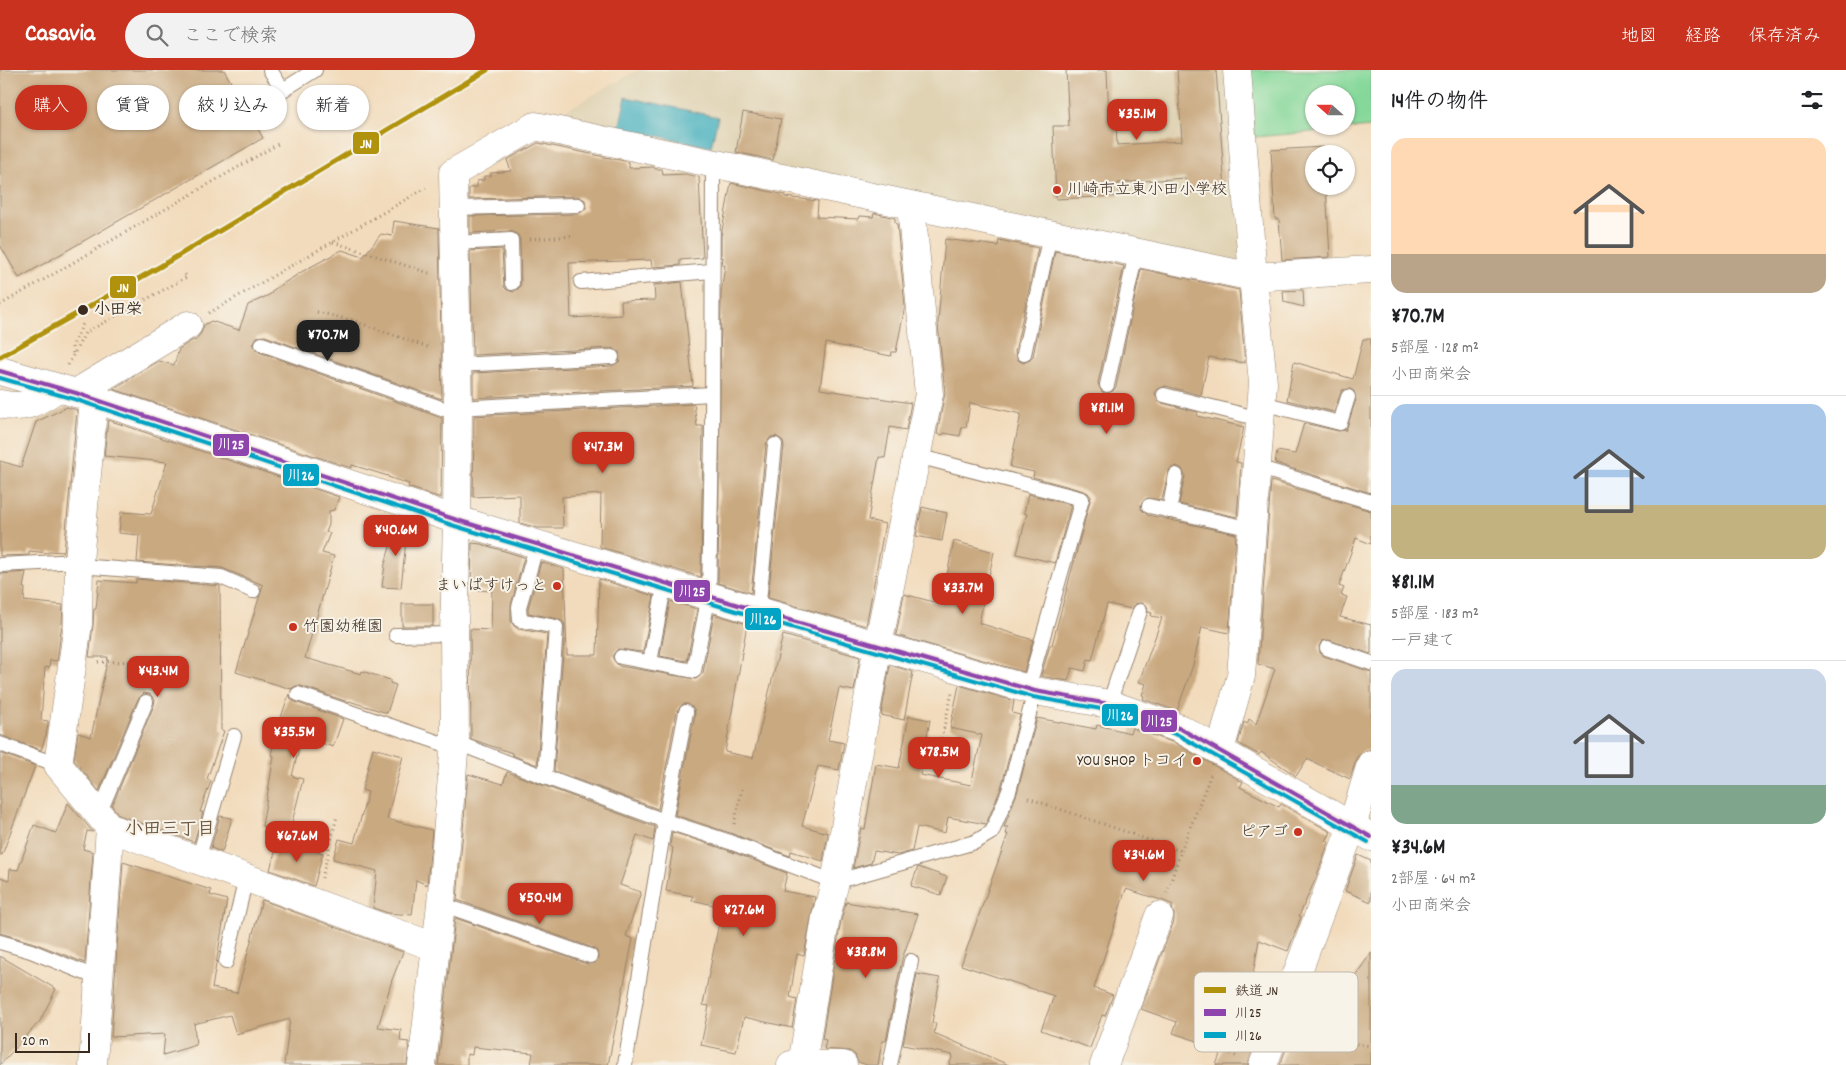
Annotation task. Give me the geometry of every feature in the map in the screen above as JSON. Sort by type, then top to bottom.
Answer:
[{"type":"street","points":[[1220,750],[1241,676],[1263,383],[1237,70]]},
{"type":"street","points":[[422,1065],[441,904],[455,745],[454,634],[458,411],[453,172],[535,126],[1253,278],[1371,270]]},
{"type":"street","points":[[843,1065],[799,1065],[826,917],[835,882],[878,645],[929,394],[911,206]]},
{"type":"street","points":[[0,404],[14,407],[32,405],[76,393],[188,325]]},
{"type":"street","points":[[0,372],[76,393],[457,520],[758,611],[1032,690],[1109,704],[1181,729],[1362,832]]},
{"type":"street","points":[[76,393],[79,563],[78,624],[58,765],[104,821],[198,860],[436,947]]},
{"type":"street","points":[[1301,972],[1362,832],[1371,764]]},
{"type":"street","points":[[93,1065],[100,979],[104,821]]},
{"type":"street","points":[[1104,1065],[1159,916]]},
{"type":"lane","points":[[270,70],[283,90],[315,70]]},
{"type":"lane","points":[[621,657],[694,671],[708,595],[712,394],[713,164]]},
{"type":"lane","points":[[454,208],[578,205]]},
{"type":"lane","points":[[1024,354],[1050,235]]},
{"type":"lane","points":[[454,243],[511,240],[512,283]]},
{"type":"lane","points":[[1107,386],[1136,253]]},
{"type":"lane","points":[[582,282],[712,271]]},
{"type":"lane","points":[[262,344],[458,411],[712,394]]},
{"type":"lane","points":[[457,361],[612,357]]},
{"type":"lane","points":[[1164,395],[1340,423],[1348,397]]},
{"type":"lane","points":[[758,611],[775,445]]},
{"type":"lane","points":[[298,694],[455,745],[730,842],[835,882],[975,842],[992,832],[1009,791],[1032,690],[1082,500],[917,456]]},
{"type":"lane","points":[[1257,467],[1371,502]]},
{"type":"lane","points":[[1169,511],[1176,475]]},
{"type":"lane","points":[[1149,506],[1252,530]]},
{"type":"lane","points":[[537,544],[519,607],[520,620],[556,627],[544,777]]},
{"type":"lane","points":[[0,565],[79,563],[221,577],[253,591]]},
{"type":"lane","points":[[650,662],[665,582]]},
{"type":"lane","points":[[1109,704],[1140,611]]},
{"type":"lane","points":[[396,635],[454,634]]},
{"type":"lane","points":[[1327,648],[1371,663]]},
{"type":"lane","points":[[104,821],[146,702]]},
{"type":"lane","points":[[626,1065],[686,712]]},
{"type":"lane","points":[[198,860],[234,736]]},
{"type":"lane","points":[[0,744],[58,765]]},
{"type":"lane","points":[[226,962],[246,878]]},
{"type":"lane","points":[[441,904],[590,956]]},
{"type":"lane","points":[[0,942],[31,951],[100,979]]},
{"type":"lane","points":[[890,1065],[911,961]]},
{"type":"path","points":[[0,305],[278,144]]},
{"type":"path","points":[[188,325],[453,172]]},
{"type":"path","points":[[511,240],[575,236]]},
{"type":"path","points":[[332,242],[455,281]]},
{"type":"path","points":[[83,324],[72,347],[73,353],[78,349],[85,333],[186,277],[184,273]]},
{"type":"path","points":[[317,312],[351,320],[457,361]]},
{"type":"path","points":[[72,663],[165,661]]},
{"type":"path","points":[[939,748],[958,668]]},
{"type":"path","points":[[1159,916],[1181,851],[1220,750]]},
{"type":"path","points":[[730,842],[742,789]]},
{"type":"path","points":[[1009,791],[1181,851]]},
{"type":"path","points":[[316,903],[337,816]]},
{"type":"path","points":[[1358,1044],[1371,1046]]},
{"type":"path","points":[[1227,1052],[1253,1062]]},
{"type":"shaded area","name":"川崎市立東小田小学校","points":[[638,70],[1227,70],[1241,260],[1232,265],[548,120]]},
{"type":"green space","points":[[1249,70],[1371,70],[1371,127],[1355,128],[1355,85],[1305,85],[1305,133],[1254,137]]},
{"type":"water","points":[[626,97],[718,117],[711,147],[619,128]]},
{"type":"building","points":[[0,70],[224,70],[233,85],[179,85],[179,130],[258,130],[263,138],[19,278],[0,245]]},
{"type":"building","points":[[1066,70],[1107,70],[1109,122],[1116,122],[1117,145],[1182,141],[1177,70],[1216,70],[1225,190],[1186,193],[1185,178],[1118,183],[1119,196],[1056,199],[1053,126],[1069,126]]},
{"type":"building","points":[[743,112],[781,119],[773,160],[736,152]]},
{"type":"building","points":[[538,143],[629,162],[629,168],[654,167],[655,169],[662,169],[663,175],[685,174],[699,177],[703,258],[680,260],[680,265],[652,267],[651,260],[569,263],[571,318],[622,315],[621,301],[655,300],[654,285],[682,282],[693,386],[473,398],[473,373],[612,366],[620,361],[619,352],[612,348],[473,355],[470,251],[502,249],[504,287],[513,292],[519,288],[521,283],[520,240],[518,235],[511,231],[470,233],[470,216],[578,214],[586,209],[585,200],[578,196],[469,199],[469,188],[477,187],[477,181],[484,180],[484,176],[491,176],[491,173],[511,171],[507,160]]},
{"type":"building","points":[[1305,148],[1305,195],[1327,195],[1330,257],[1282,260],[1279,219],[1275,219],[1271,150]]},
{"type":"building","points":[[731,183],[785,195],[785,197],[818,201],[817,217],[859,219],[860,216],[873,217],[874,213],[895,218],[895,223],[897,224],[905,306],[896,352],[892,352],[891,356],[826,343],[820,389],[911,403],[906,430],[890,427],[885,458],[879,457],[868,520],[885,524],[866,626],[768,598],[784,446],[783,441],[776,436],[771,437],[766,444],[751,593],[718,583],[721,294],[725,265],[722,265],[723,257],[721,258],[721,236]]},
{"type":"building","points":[[394,221],[439,228],[442,399],[265,336],[257,337],[253,345],[259,352],[442,418],[441,498],[408,487],[409,484],[388,476],[352,465],[351,468],[113,389],[159,361],[174,365],[179,349],[193,340],[195,341],[204,325],[211,321],[239,330],[248,305],[271,294],[273,290],[303,271],[342,250],[363,257],[381,234],[392,236]]},
{"type":"building","points":[[945,239],[998,246],[999,240],[1038,248],[1015,352],[1018,360],[1023,363],[1030,360],[1033,356],[1055,251],[1124,266],[1098,383],[1101,391],[1106,394],[1113,391],[1116,387],[1141,269],[1239,290],[1245,363],[1209,357],[1201,395],[1166,386],[1158,389],[1155,393],[1158,401],[1162,403],[1198,412],[1197,416],[1244,427],[1236,462],[1241,463],[1237,517],[1179,504],[1185,476],[1182,469],[1177,466],[1170,469],[1168,473],[1162,500],[1147,498],[1141,504],[1141,509],[1147,515],[1236,534],[1229,633],[1202,627],[1193,665],[1177,711],[1143,699],[1144,696],[1142,695],[1146,684],[1139,682],[1162,618],[1151,616],[1152,613],[1148,612],[1147,606],[1142,603],[1135,604],[1132,609],[1107,604],[1092,660],[1088,659],[1085,671],[1072,668],[1068,681],[1041,676],[1050,645],[1052,645],[1091,497],[1084,491],[1033,477],[1034,472],[1010,467],[1021,414],[970,403],[966,428],[962,427],[960,436],[944,433],[943,435],[937,434],[945,393],[938,323]]},
{"type":"building","points":[[1303,290],[1304,307],[1284,302],[1283,291]]},
{"type":"building","points":[[1363,339],[1371,339],[1371,493],[1275,463],[1277,451],[1295,454],[1304,423],[1338,431],[1346,430],[1356,400],[1354,391],[1350,389],[1342,390],[1334,412],[1287,400],[1294,362],[1353,379]]},
{"type":"building","points":[[694,404],[697,426],[703,426],[701,577],[600,547],[601,494],[562,497],[563,528],[538,528],[520,523],[520,495],[473,497],[474,416]]},
{"type":"building","points":[[67,407],[77,410],[64,552],[29,551],[29,555],[0,556],[0,461],[21,467],[36,422]]},
{"type":"building","points":[[108,420],[339,497],[334,510],[329,511],[329,525],[326,532],[330,533],[322,553],[334,556],[305,658],[361,674],[362,671],[390,680],[390,683],[396,685],[387,713],[301,686],[291,689],[236,672],[263,585],[222,568],[137,562],[139,535],[119,533],[121,512],[151,514],[167,462],[104,456]]},
{"type":"building","points":[[1271,481],[1371,511],[1371,544],[1356,538],[1339,586],[1344,588],[1341,595],[1347,597],[1340,617],[1371,625],[1371,654],[1329,640],[1322,641],[1319,646],[1320,653],[1324,656],[1371,672],[1371,749],[1360,753],[1356,759],[1350,779],[1307,759],[1296,776],[1261,752],[1259,755],[1238,743],[1244,722],[1247,724],[1249,719],[1256,724],[1275,669],[1258,664]]},
{"type":"building","points":[[1028,494],[1071,505],[1055,563],[1017,554],[1027,514],[1024,513]]},
{"type":"building","points":[[922,507],[947,513],[942,541],[916,536]]},
{"type":"building","points":[[398,519],[408,521],[401,588],[382,587],[385,564]]},
{"type":"building","points":[[954,541],[994,552],[979,623],[1033,640],[1024,672],[896,635],[904,594],[941,604]]},
{"type":"building","points":[[472,543],[524,557],[511,605],[511,621],[518,629],[547,634],[537,765],[512,755],[512,753],[471,739],[470,629],[491,630],[492,591],[471,588]]},
{"type":"building","points":[[541,562],[564,569],[567,655],[597,655],[599,579],[654,596],[643,652],[618,649],[613,655],[613,659],[619,666],[696,679],[703,673],[714,614],[747,624],[725,752],[753,758],[783,635],[860,657],[854,691],[839,688],[828,740],[844,743],[839,770],[818,766],[802,826],[828,833],[823,861],[791,851],[790,856],[733,834],[675,815],[695,714],[694,709],[688,704],[683,704],[677,710],[658,809],[554,771],[565,627],[564,623],[558,619],[528,613]]},
{"type":"building","points":[[26,572],[23,588],[25,588],[24,601],[63,605],[57,661],[50,660],[49,668],[45,667],[41,720],[48,721],[48,725],[41,750],[0,735],[0,574]]},
{"type":"building","points":[[136,579],[220,586],[221,730],[224,731],[207,779],[211,781],[200,812],[203,812],[194,842],[119,815],[112,806],[154,705],[155,700],[150,694],[144,693],[138,699],[99,791],[74,760],[78,733],[91,737],[108,657],[89,657],[99,580],[136,583]]},
{"type":"building","points":[[670,601],[697,609],[687,661],[660,656]]},
{"type":"building","points":[[402,604],[433,604],[433,626],[402,626]]},
{"type":"building","points":[[890,665],[913,672],[904,720],[881,715]]},
{"type":"building","points":[[959,685],[1014,701],[1012,713],[1020,715],[1001,788],[986,824],[948,817],[945,833],[917,827],[912,851],[898,855],[874,851],[871,863],[853,868],[861,828],[865,829],[876,764],[899,768],[909,716],[930,720],[920,775],[971,785],[982,735],[950,728]]},
{"type":"building","points":[[289,694],[295,702],[343,719],[333,747],[302,736],[292,776],[303,779],[289,834],[262,826],[274,756],[271,755],[277,729]]},
{"type":"building","points":[[1037,718],[1096,729],[1097,725],[1130,733],[1132,728],[1175,743],[1243,782],[1240,787],[1279,807],[1281,804],[1331,832],[1326,841],[1329,842],[1299,916],[1301,917],[1288,951],[1259,940],[1253,972],[1194,972],[1194,1040],[1173,1033],[1177,1022],[1141,1009],[1174,921],[1173,905],[1126,889],[1094,988],[1113,995],[1105,1016],[1102,1015],[1090,1048],[1041,1030],[1054,996],[961,965],[1008,834],[1006,834],[1008,827],[1004,827],[1017,793]]},
{"type":"building","points":[[373,748],[403,756],[387,819],[432,830],[427,885],[416,880],[412,915],[388,913],[373,908],[377,871],[333,859],[339,839],[354,843],[368,792],[362,790]]},
{"type":"building","points":[[0,753],[35,766],[2,855],[0,854]]},
{"type":"building","points":[[507,772],[655,827],[653,841],[637,835],[620,885],[641,892],[626,936],[633,939],[608,1065],[531,1065],[533,1053],[473,1047],[472,1055],[467,1054],[467,1065],[438,1065],[455,918],[587,964],[595,963],[598,958],[597,951],[593,948],[457,900],[468,774],[503,784]]},
{"type":"building","points":[[68,803],[93,832],[87,831],[83,849],[93,852],[85,963],[34,943],[0,933],[0,877],[9,880],[10,869],[18,870],[34,825],[56,833]]},
{"type":"building","points":[[220,816],[232,818],[222,852],[211,848]]},
{"type":"building","points":[[672,832],[727,850],[787,873],[783,891],[815,897],[804,956],[797,954],[790,997],[797,999],[792,1028],[744,1017],[736,1052],[701,1045],[709,1006],[703,1005],[722,907],[692,900],[693,896],[666,891],[673,848],[670,846]]},
{"type":"building","points":[[278,841],[323,853],[314,886],[270,870]]},
{"type":"building","points":[[1358,855],[1371,861],[1371,902],[1345,891]]},
{"type":"building","points":[[123,862],[211,890],[210,895],[227,900],[212,988],[237,993],[262,900],[403,952],[392,980],[378,1027],[401,1030],[400,1041],[409,1042],[407,1065],[284,1065],[290,1019],[236,1034],[230,1015],[194,1024],[196,1045],[163,1055],[165,1034],[111,1037]]},
{"type":"building","points":[[918,867],[947,877],[941,895],[911,886]]},
{"type":"building","points":[[846,902],[918,914],[902,959],[886,1041],[882,1041],[878,1065],[867,1065],[858,1062],[855,1055],[850,1051],[824,1049],[826,1040],[822,1039],[841,920]]},
{"type":"building","points":[[1371,953],[1371,1065],[1280,1065],[1285,1052],[1358,1052],[1358,972]]},
{"type":"building","points":[[0,956],[56,989],[40,1021],[0,1065]]},
{"type":"building","points":[[917,974],[940,978],[932,1023],[936,1023],[934,1033],[1009,1065],[949,1065],[953,1055],[903,1045]]},
{"type":"building","points":[[1221,1052],[1253,1052],[1248,1065],[1216,1065]]},
{"type":"rail line","name":"JN","points":[[0,357],[161,266],[487,70]]},
{"type":"transit line","name":"川25","points":[[0,371],[76,393],[457,520],[758,611],[1035,691],[1109,704],[1181,729],[1371,837]]},
{"type":"transit line","name":"川26","points":[[0,378],[74,399],[455,526],[756,617],[1033,697],[1107,710],[1178,735],[1368,842]]},
{"type":"place","name":"川崎市立東小田小学校","points":[[1057,190]]},
{"type":"place","name":"小田栄","points":[[83,310]]},
{"type":"place","name":"まいばすけっと","points":[[557,586]]},
{"type":"place","name":"竹園幼稚園","points":[[293,627]]},
{"type":"place","name":"YOU SHOP トコイ","points":[[1197,761]]},
{"type":"place","name":"ピアゴ","points":[[1298,832]]},
{"type":"district","name":"小田三丁目","points":[[170,830]]}]
